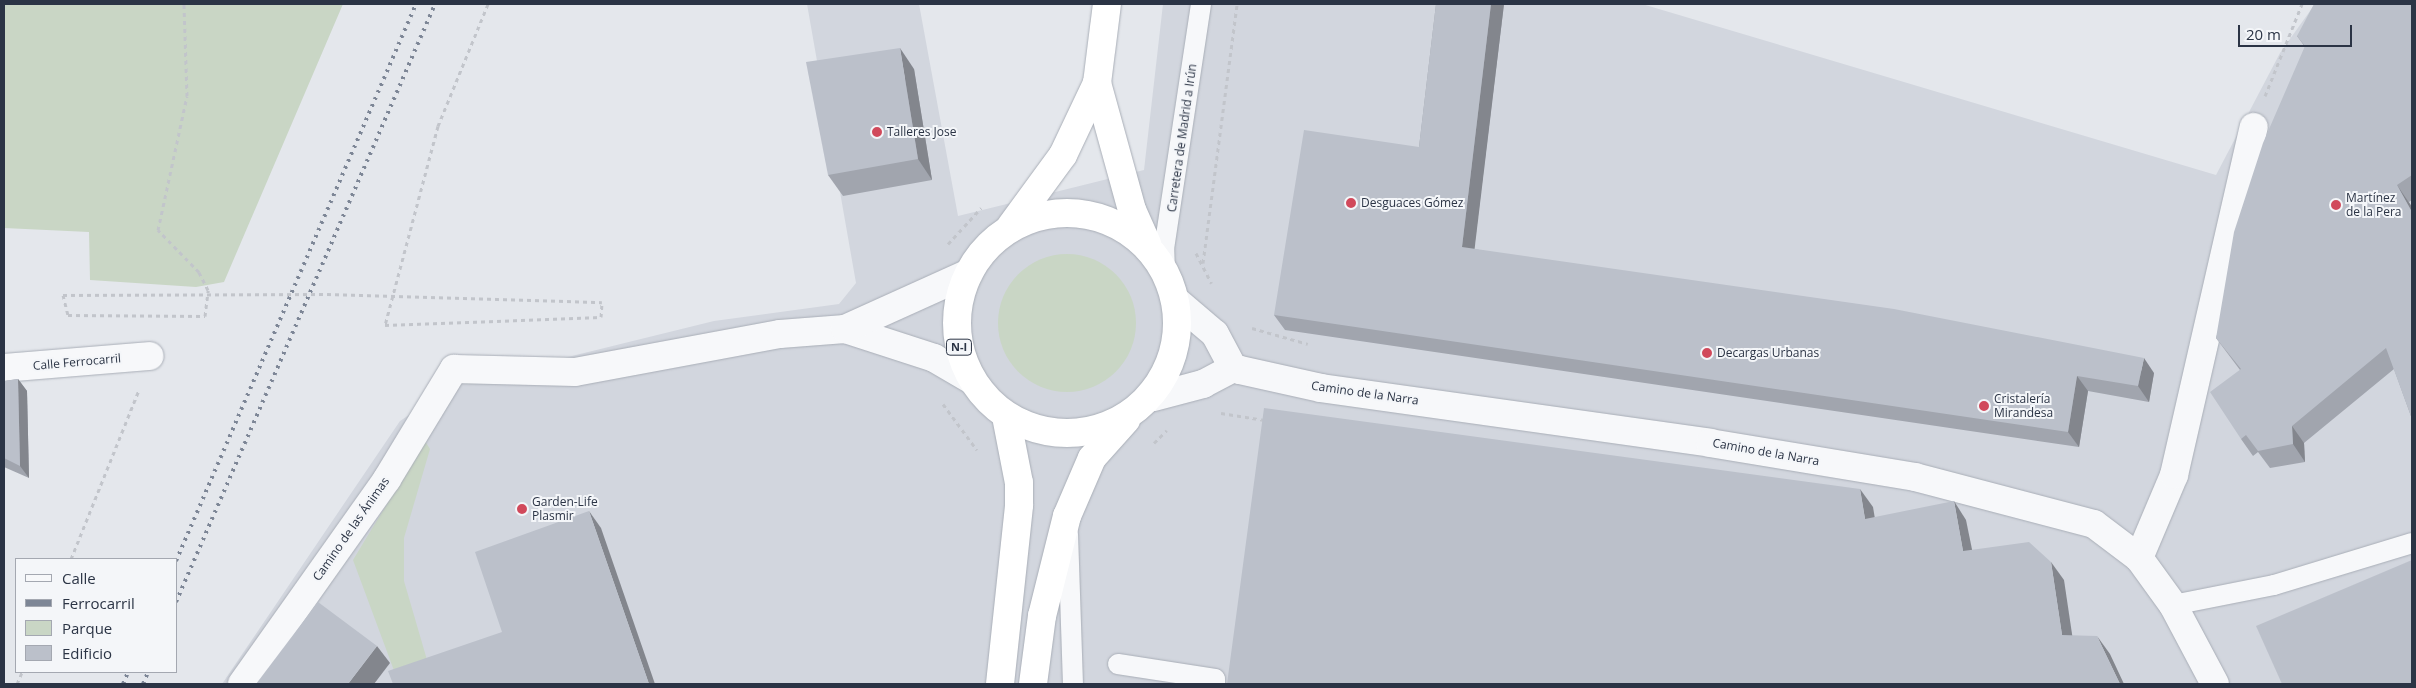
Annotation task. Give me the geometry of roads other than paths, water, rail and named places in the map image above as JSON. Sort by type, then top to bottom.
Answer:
[{"type":"highway","name":"N-I","points":[[1097,83],[1132,210],[1149,248],[1165,272],[1175,300],[1173,355],[1145,403],[1116,422],[1072,434],[1026,426],[1006,416],[972,380],[958,345],[958,308],[969,273],[985,250],[1007,230],[1063,155],[1097,83],[1107,4]]},
{"type":"highway","name":"N-I","points":[[1007,230],[1048,214],[1092,215],[1114,222],[1149,248]]},
{"type":"highway","points":[[1033,684],[1042,616],[1067,516],[1092,458],[1145,403]]},
{"type":"highway","points":[[1000,684],[1019,506],[1019,483],[1006,416]]},
{"type":"street","points":[[2139,558],[2174,475],[2254,128]]},
{"type":"street","points":[[845,329],[969,273]]},
{"type":"street","points":[[1145,403],[1203,384],[1233,368],[1214,334],[1175,300]]},
{"type":"street","points":[[845,329],[934,358],[972,380]]},
{"type":"street","name":"Camino de las Ánimas","points":[[242,684],[387,479],[454,369],[575,372],[780,334],[845,329]]},
{"type":"street","name":"Calle Ferrocarril","points":[[4,368],[150,356]]},
{"type":"street","name":"Camino de la Narra","points":[[1233,368],[1321,388],[1700,441],[1916,477],[2094,524],[2139,558],[2173,605],[2215,684]]},
{"type":"lane","name":"Carretera de Madrid a Irún","points":[[1165,272],[1170,218],[1201,4]]},
{"type":"lane","points":[[1067,516],[1074,604],[1073,684]]},
{"type":"lane","points":[[2173,605],[2274,585],[2412,543]]},
{"type":"lane","points":[[1118,664],[1215,679],[1215,684]]},
{"type":"railway","points":[[177,558],[416,4]]},
{"type":"railway","points":[[178,597],[435,4]]},
{"type":"railway","points":[[123,684],[128,673]]},
{"type":"railway","points":[[143,684],[148,673]]},
{"type":"place","name":"Talleres Jose","points":[[877,132]]},
{"type":"place","name":"Desguaces Gómez","points":[[1351,203]]},
{"type":"place","name":"Martínez de la Pera","points":[[2336,205]]},
{"type":"place","name":"Decargas Urbanas","points":[[1707,353]]},
{"type":"place","name":"Cristalería Mirandesa","points":[[1984,406]]},
{"type":"place","name":"Garden-Life Plasmir","points":[[522,509]]}]
